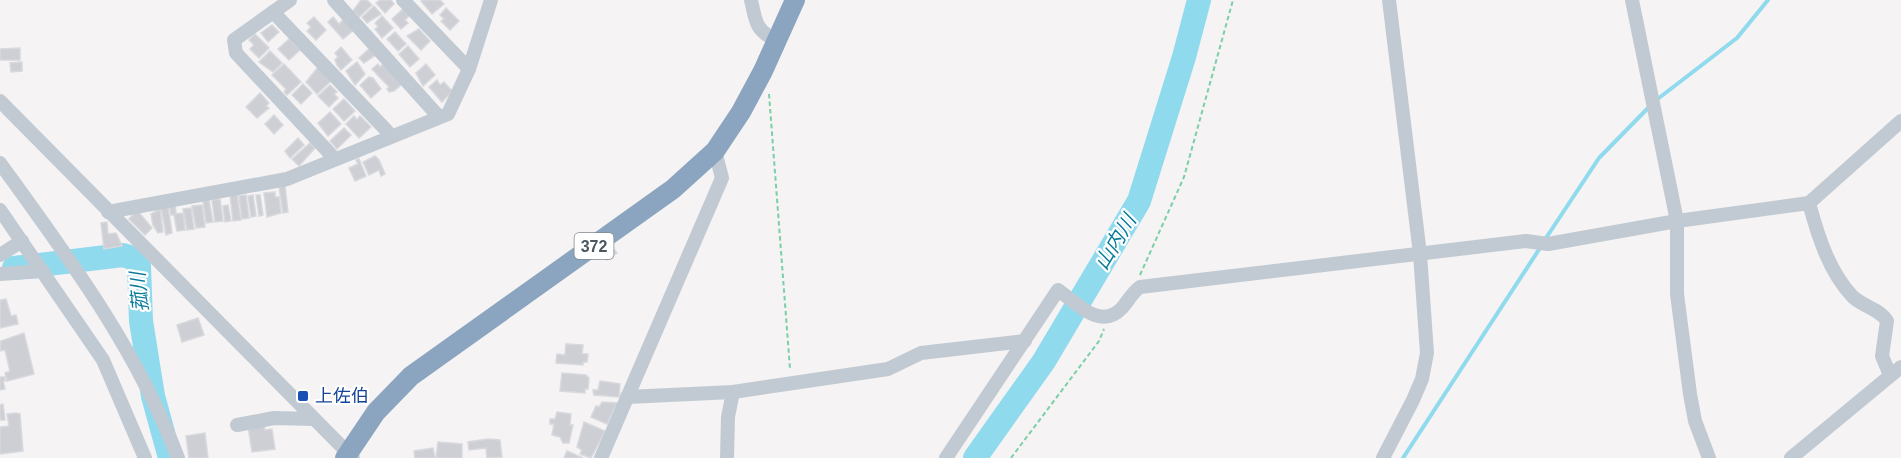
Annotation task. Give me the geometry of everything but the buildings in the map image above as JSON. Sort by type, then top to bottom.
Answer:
[{"type":"highway","name":"372","points":[[348,456],[376,412],[411,376],[673,189],[715,151],[763,71],[795,0]]},
{"type":"street","points":[[290,0],[234,40],[236,53],[335,159]]},
{"type":"street","points":[[334,0],[439,117]]},
{"type":"street","points":[[404,0],[470,69]]},
{"type":"street","points":[[108,212],[287,179],[448,114],[470,69],[491,0]]},
{"type":"street","points":[[751,0],[756,25],[763,34],[777,41]]},
{"type":"street","points":[[1383,458],[1422,379],[1427,353],[1420,254],[1389,0]]},
{"type":"street","points":[[1632,0],[1677,221],[1677,294],[1690,394],[1695,421],[1709,458]]},
{"type":"street","points":[[273,12],[387,131],[389,137]]},
{"type":"street","points":[[0,101],[348,456]]},
{"type":"street","points":[[946,458],[1058,290],[1094,317],[1109,317],[1121,309],[1140,287],[1526,241],[1548,244],[1677,221],[1809,203],[1901,121]]},
{"type":"street","points":[[601,458],[722,178],[715,151]]},
{"type":"street","points":[[0,163],[84,278],[124,344],[152,395],[178,458]]},
{"type":"street","points":[[1791,458],[1897,373],[1882,356],[1887,321],[1883,314],[1870,309],[1853,297],[1833,268],[1815,228],[1809,203]]},
{"type":"street","points":[[0,210],[103,360],[145,458]]},
{"type":"street","points":[[0,255],[22,241]]},
{"type":"street","points":[[0,274],[42,271]]},
{"type":"street","points":[[627,397],[733,392],[888,369],[921,353],[1025,341]]},
{"type":"street","points":[[727,458],[728,417],[733,392]]},
{"type":"street","points":[[237,424],[274,418],[314,419]]},
{"type":"path","points":[[1140,287],[1138,278],[1184,177],[1233,0]]},
{"type":"path","points":[[763,71],[769,89],[775,145],[791,382]]},
{"type":"path","points":[[1011,458],[1099,340],[1109,317]]},
{"type":"waterway","name":"山内川","points":[[975,458],[1044,361],[1139,201],[1184,57],[1199,0]]},
{"type":"waterway","points":[[1655,101],[1737,38],[1768,0]]},
{"type":"waterway","points":[[1544,241],[1599,158],[1650,106]]},
{"type":"waterway","points":[[1403,458],[1540,248]]},
{"type":"waterway","name":"菰川","points":[[14,268],[123,255],[133,258],[139,266],[141,321],[153,396],[170,458]]},
{"type":"place","name":"上佐伯","points":[[303,396]]}]
